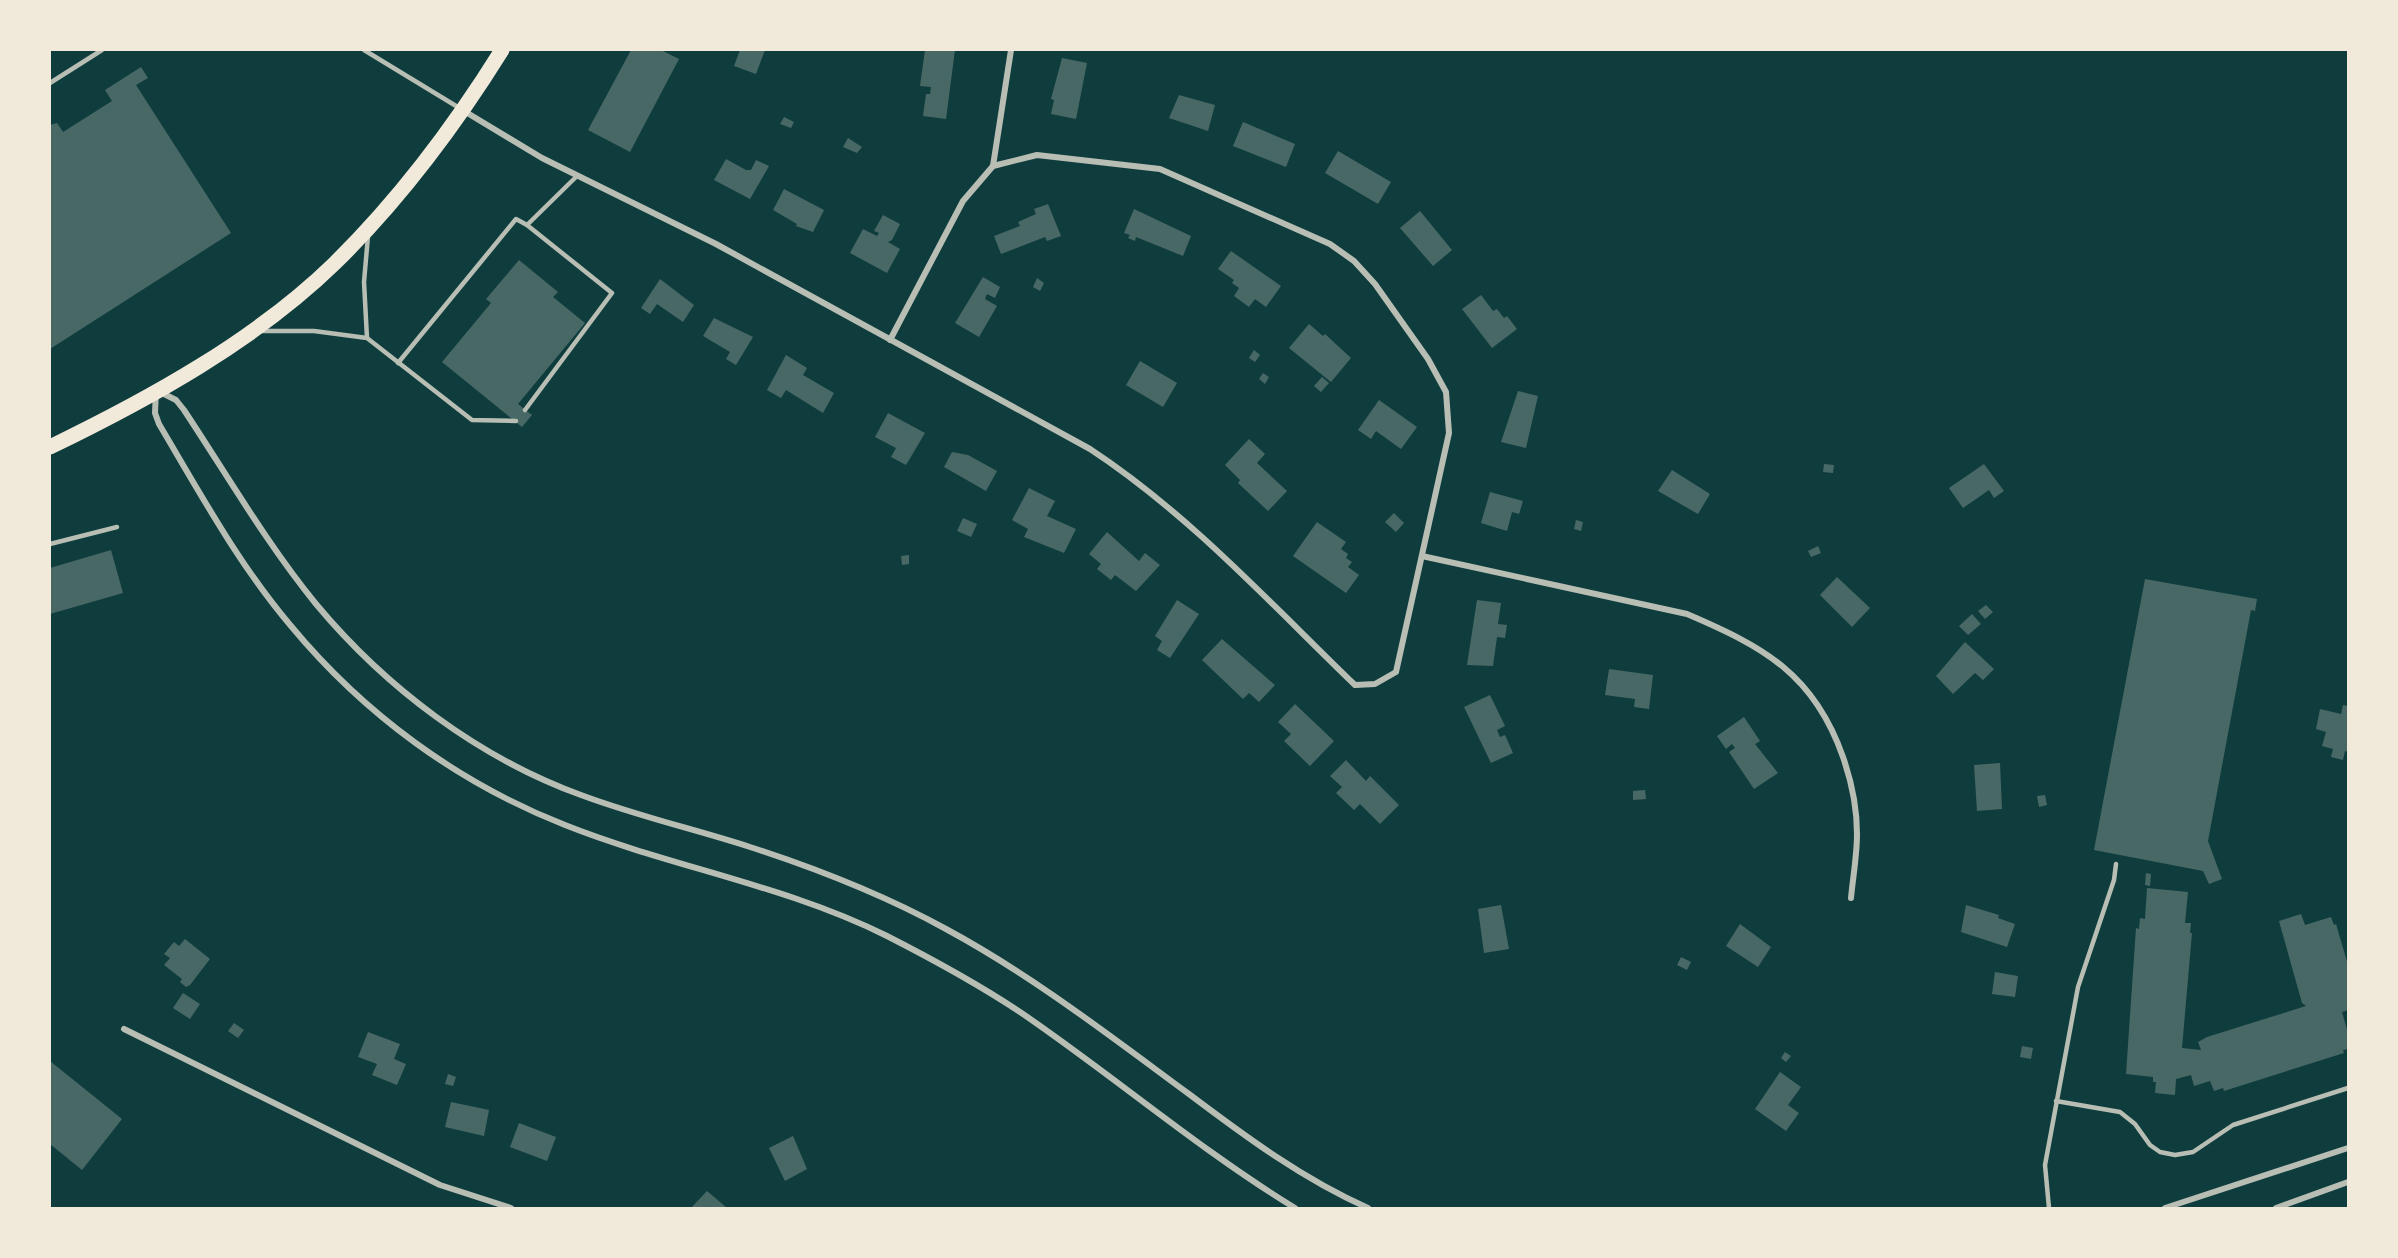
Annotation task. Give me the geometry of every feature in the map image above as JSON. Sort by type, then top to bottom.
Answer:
[{"type":"main road","points":[[50,447],[156,390],[251,331],[333,265],[369,229],[424,165],[463,111],[502,50]]},
{"type":"street","points":[[890,340],[963,201],[993,166],[1011,50]]},
{"type":"street","points":[[463,111],[577,176],[716,244],[1090,449],[1134,478],[1180,516],[1355,685],[1375,684],[1396,672],[1449,433],[1446,392],[1428,358],[1375,284],[1354,261],[1330,244],[1161,169],[1037,155],[993,166]]},
{"type":"street","points":[[1295,1209],[1216,1156],[1022,1014],[921,954],[857,922],[790,896],[565,825],[474,782],[430,754],[394,727],[328,668],[266,594],[220,526],[159,424],[155,413],[156,390],[176,400],[184,410],[287,566],[338,629],[415,701],[449,726],[536,776],[578,794],[802,864],[899,904],[946,929],[1041,986],[1270,1153],[1311,1179],[1368,1209]]},
{"type":"street","points":[[1422,556],[1687,614],[1727,631],[1767,653],[1805,685],[1832,727],[1850,777],[1857,832],[1851,898]]},
{"type":"street","points":[[124,1029],[440,1185],[511,1209]]},
{"type":"street","points":[[2165,1209],[2349,1148]]},
{"type":"street","points":[[2276,1209],[2349,1182]]},
{"type":"lane","points":[[50,83],[102,50]]},
{"type":"lane","points":[[364,50],[463,111]]},
{"type":"lane","points":[[526,225],[577,176]]},
{"type":"lane","points":[[398,363],[516,219],[612,292],[525,410]]},
{"type":"lane","points":[[367,338],[364,282],[369,229]]},
{"type":"lane","points":[[251,331],[314,331],[367,338],[472,420],[516,421]]},
{"type":"lane","points":[[50,544],[117,526]]},
{"type":"lane","points":[[2049,1209],[2045,1165],[2078,987],[2114,880],[2116,864]]},
{"type":"lane","points":[[2056,1101],[2120,1112],[2135,1124],[2150,1144],[2160,1152],[2175,1155],[2193,1152],[2233,1125],[2349,1088]]},
{"type":"building","points":[[631,50],[661,50],[679,59],[630,152],[588,130]]},
{"type":"building","points":[[740,50],[765,50],[756,74],[734,66]]},
{"type":"building","points":[[925,50],[955,50],[946,119],[923,116],[926,94],[930,94],[931,87],[920,86]]},
{"type":"building","points":[[1062,58],[1087,63],[1076,119],[1051,114],[1054,100],[1051,99]]},
{"type":"building","points":[[141,67],[148,78],[136,85],[231,233],[50,349],[50,125],[57,123],[63,132],[112,101],[105,90]]},
{"type":"building","points":[[1179,95],[1215,105],[1208,131],[1169,118]]},
{"type":"building","points":[[784,117],[794,122],[791,128],[780,124]]},
{"type":"building","points":[[1243,122],[1295,144],[1286,167],[1233,146]]},
{"type":"building","points":[[848,138],[862,147],[857,153],[843,147]]},
{"type":"building","points":[[1338,151],[1391,182],[1378,204],[1325,173]]},
{"type":"building","points":[[726,159],[746,170],[751,170],[756,160],[769,166],[750,199],[714,180]]},
{"type":"building","points":[[784,189],[824,210],[813,232],[796,226],[797,224],[773,210]]},
{"type":"building","points":[[1048,204],[1061,236],[1047,241],[1045,237],[1001,254],[994,236],[1020,226],[1018,222],[1036,214],[1034,209]]},
{"type":"building","points":[[1134,209],[1191,236],[1183,256],[1136,237],[1135,241],[1128,238],[1130,235],[1124,233]]},
{"type":"building","points":[[1420,211],[1452,250],[1433,266],[1400,228]]},
{"type":"building","points":[[883,215],[900,224],[892,240],[888,242],[900,249],[887,273],[850,253],[863,229],[877,236],[879,233],[874,231]]},
{"type":"building","points":[[1231,251],[1281,286],[1266,307],[1255,299],[1249,307],[1234,296],[1239,288],[1232,283],[1234,280],[1218,269]]},
{"type":"building","points":[[519,260],[558,292],[553,297],[585,323],[518,404],[532,415],[522,427],[442,362],[491,303],[486,299]]},
{"type":"building","points":[[983,277],[1000,287],[995,298],[987,294],[985,299],[997,306],[979,337],[955,323]]},
{"type":"building","points":[[1037,278],[1044,283],[1040,291],[1033,287]]},
{"type":"building","points":[[660,279],[694,305],[683,322],[657,304],[650,314],[641,308]]},
{"type":"building","points":[[1481,295],[1493,311],[1497,309],[1504,318],[1507,316],[1517,329],[1492,348],[1462,309]]},
{"type":"building","points":[[714,318],[753,337],[736,365],[726,359],[730,352],[703,336]]},
{"type":"building","points":[[1309,324],[1323,336],[1325,334],[1351,358],[1331,382],[1289,348]]},
{"type":"building","points":[[1254,350],[1260,355],[1255,362],[1249,358]]},
{"type":"building","points":[[786,355],[807,368],[803,375],[834,393],[823,413],[786,390],[781,398],[767,390]]},
{"type":"building","points":[[1140,361],[1177,383],[1163,407],[1126,385]]},
{"type":"building","points":[[1263,373],[1269,377],[1265,384],[1259,379]]},
{"type":"building","points":[[1322,377],[1329,383],[1321,392],[1314,386]]},
{"type":"building","points":[[1518,391],[1538,396],[1526,448],[1501,442]]},
{"type":"building","points":[[1379,400],[1417,427],[1401,449],[1376,431],[1371,439],[1358,430]]},
{"type":"building","points":[[888,413],[925,433],[906,465],[891,457],[896,448],[875,437]]},
{"type":"building","points":[[1249,439],[1265,454],[1257,463],[1287,491],[1268,511],[1238,483],[1240,480],[1225,465]]},
{"type":"building","points":[[952,452],[968,455],[997,471],[986,491],[944,467]]},
{"type":"building","points":[[1824,464],[1834,465],[1833,473],[1823,472]]},
{"type":"building","points":[[1984,464],[2004,491],[1994,498],[1989,490],[1963,508],[1949,488]]},
{"type":"building","points":[[1672,470],[1710,494],[1698,514],[1658,491]]},
{"type":"building","points":[[1029,488],[1055,501],[1047,516],[1076,529],[1064,553],[1024,537],[1028,529],[1012,520]]},
{"type":"building","points":[[1490,492],[1523,501],[1519,514],[1512,512],[1507,531],[1481,523]]},
{"type":"building","points":[[1394,513],[1404,523],[1396,532],[1385,522]]},
{"type":"building","points":[[963,518],[977,524],[971,537],[957,531]]},
{"type":"building","points":[[1576,520],[1583,522],[1581,531],[1574,529]]},
{"type":"building","points":[[1317,522],[1346,542],[1341,549],[1348,554],[1346,558],[1352,562],[1348,567],[1359,575],[1346,593],[1293,556]]},
{"type":"building","points":[[1107,532],[1139,561],[1145,553],[1160,565],[1136,591],[1115,575],[1111,580],[1097,569],[1101,564],[1089,554]]},
{"type":"building","points":[[1818,546],[1821,553],[1811,557],[1808,551]]},
{"type":"building","points":[[111,550],[123,593],[50,614],[50,568]]},
{"type":"building","points":[[909,555],[909,564],[902,565],[901,556]]},
{"type":"building","points":[[1837,577],[1870,608],[1852,627],[1820,595]]},
{"type":"building","points":[[2145,579],[2257,599],[2255,611],[2251,610],[2208,841],[2222,879],[2209,884],[2203,871],[2094,850]]},
{"type":"building","points":[[1177,600],[1199,614],[1170,658],[1157,650],[1162,641],[1155,636]]},
{"type":"building","points":[[1477,600],[1501,603],[1498,624],[1507,625],[1505,638],[1497,637],[1493,666],[1467,665]]},
{"type":"building","points":[[1986,605],[1993,612],[1985,619],[1978,611]]},
{"type":"building","points":[[1972,614],[1981,624],[1968,635],[1959,626]]},
{"type":"building","points":[[1222,639],[1275,685],[1259,702],[1249,693],[1243,699],[1202,660]]},
{"type":"building","points":[[1965,642],[1994,669],[1983,680],[1975,673],[1953,694],[1936,676]]},
{"type":"building","points":[[1609,669],[1653,675],[1649,709],[1634,707],[1635,699],[1605,695]]},
{"type":"building","points":[[1490,695],[1505,726],[1497,730],[1500,737],[1505,735],[1513,753],[1491,763],[1464,707]]},
{"type":"building","points":[[1295,704],[1334,741],[1310,766],[1284,741],[1291,734],[1278,722]]},
{"type":"building","points":[[2343,705],[2348,706],[2348,752],[2345,751],[2343,760],[2331,757],[2333,749],[2322,746],[2326,732],[2316,729],[2320,709],[2341,714]]},
{"type":"building","points":[[1744,717],[1760,741],[1755,744],[1778,773],[1754,789],[1729,752],[1735,748],[1732,744],[1726,749],[1717,736]]},
{"type":"building","points":[[1346,760],[1366,781],[1370,776],[1399,805],[1380,824],[1360,804],[1354,810],[1336,793],[1342,787],[1330,776]]},
{"type":"building","points":[[2000,763],[2002,809],[1977,811],[1974,765]]},
{"type":"building","points":[[1645,790],[1646,799],[1633,800],[1633,791]]},
{"type":"building","points":[[2045,795],[2047,805],[2039,807],[2037,796]]},
{"type":"building","points":[[2146,873],[2151,874],[2150,886],[2145,885]]},
{"type":"building","points":[[2147,888],[2188,892],[2185,923],[2191,923],[2190,933],[2192,933],[2182,1048],[2201,1050],[2198,1042],[2207,1037],[2306,1006],[2302,1003],[2279,921],[2301,914],[2305,925],[2331,917],[2334,925],[2336,924],[2348,965],[2348,1010],[2342,1012],[2348,1033],[2348,1049],[2343,1050],[2344,1053],[2224,1091],[2223,1088],[2214,1091],[2210,1081],[2194,1086],[2191,1075],[2176,1079],[2175,1095],[2155,1093],[2156,1082],[2153,1082],[2153,1077],[2126,1074],[2136,928],[2139,929],[2140,918],[2145,919]]},
{"type":"building","points":[[1501,905],[1509,949],[1484,953],[1478,909]]},
{"type":"building","points":[[1966,905],[1999,915],[1998,918],[2015,924],[2007,947],[1961,932]]},
{"type":"building","points":[[1740,924],[1771,947],[1758,967],[1726,946]]},
{"type":"building","points":[[185,939],[210,959],[186,987],[180,982],[182,979],[164,965],[170,958],[164,954],[174,942],[179,946]]},
{"type":"building","points":[[1681,957],[1691,962],[1687,970],[1677,965]]},
{"type":"building","points":[[1995,972],[2018,976],[2015,997],[1992,994]]},
{"type":"building","points":[[183,993],[200,1004],[190,1019],[173,1008]]},
{"type":"building","points":[[234,1023],[244,1030],[238,1038],[228,1031]]},
{"type":"building","points":[[368,1032],[400,1044],[394,1059],[406,1064],[397,1085],[372,1075],[377,1064],[358,1057]]},
{"type":"building","points":[[2022,1046],[2033,1048],[2031,1059],[2020,1057]]},
{"type":"building","points":[[1785,1052],[1791,1056],[1786,1062],[1781,1058]]},
{"type":"building","points":[[50,1061],[122,1119],[82,1170],[50,1144]]},
{"type":"building","points":[[1780,1072],[1801,1087],[1788,1105],[1799,1113],[1786,1131],[1755,1109]]},
{"type":"building","points":[[448,1074],[456,1077],[453,1086],[445,1084]]},
{"type":"building","points":[[451,1102],[489,1110],[484,1136],[445,1127]]},
{"type":"building","points":[[519,1123],[556,1137],[547,1161],[510,1147]]},
{"type":"building","points":[[793,1136],[807,1169],[785,1181],[769,1148]]},
{"type":"building","points":[[707,1191],[727,1208],[691,1208]]}]
